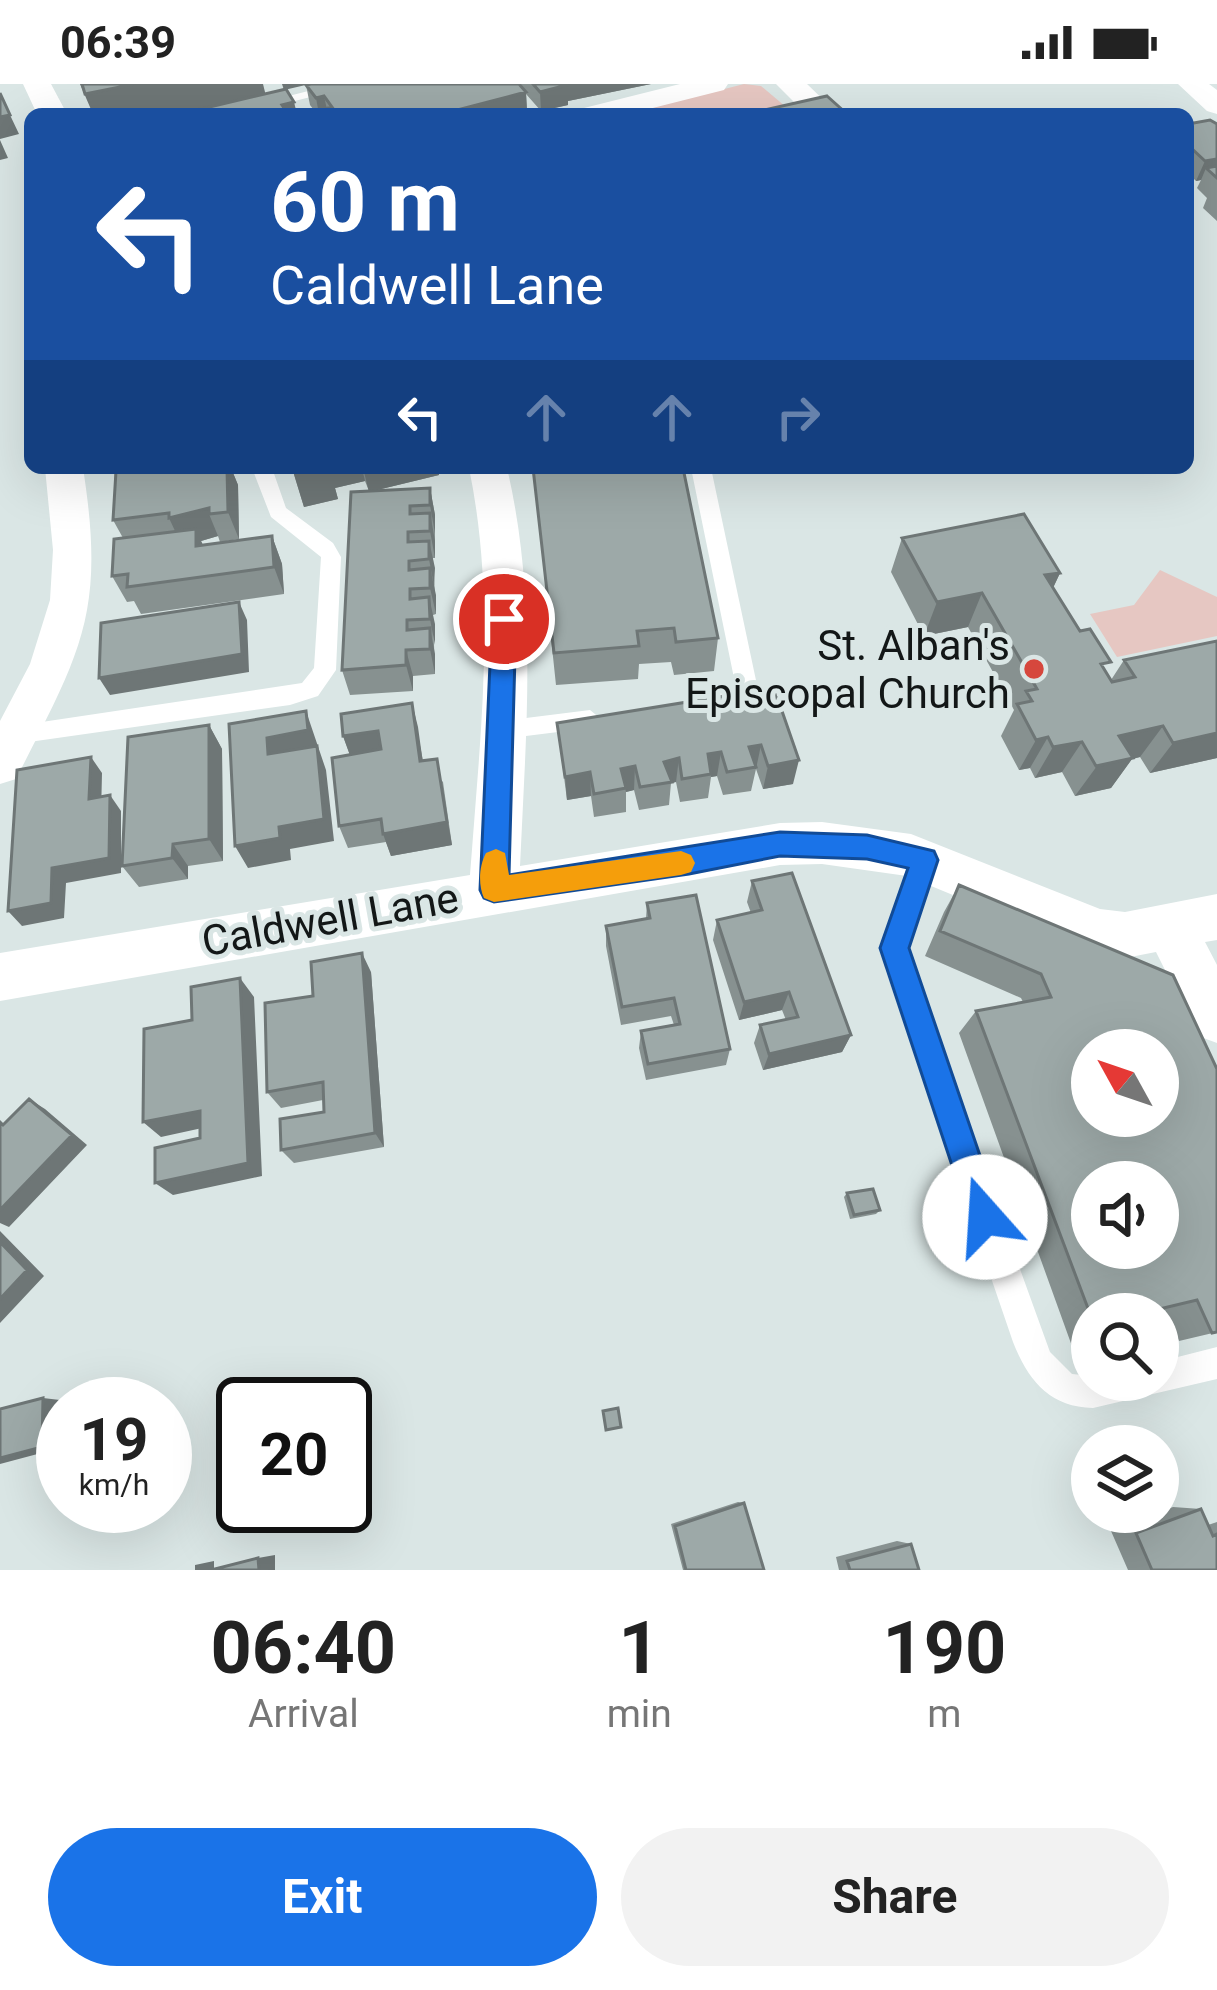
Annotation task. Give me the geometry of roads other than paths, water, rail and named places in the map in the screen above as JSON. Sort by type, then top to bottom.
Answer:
[{"type":"street","points":[[618,108],[714,84]]},
{"type":"street","points":[[790,84],[816,108]]},
{"type":"street","points":[[1192,84],[1217,105]]},
{"type":"street","points":[[8,750],[44,676],[70,600],[73,530],[65,474]]},
{"type":"street","points":[[489,474],[501,527],[505,582],[494,890]]},
{"type":"street","name":"Caldwell Lane","points":[[0,977],[780,844],[867,847],[924,860],[1098,932],[1125,935],[1194,923]]},
{"type":"street","points":[[1194,923],[1217,1018]]},
{"type":"lane","points":[[251,108],[354,84]]},
{"type":"lane","points":[[8,750],[290,696],[319,682],[325,670],[331,557],[326,548],[278,512],[264,474]]},
{"type":"lane","points":[[679,705],[739,693],[746,685],[702,474]]},
{"type":"lane","points":[[502,730],[615,715]]},
{"type":"lane","points":[[924,860],[894,948],[1028,1342],[1041,1371],[1056,1386],[1071,1392]]},
{"type":"lane","points":[[1179,1373],[1217,1363]]},
{"type":"place","name":"St. Alban's Episcopal Church","points":[[1034,669]]}]
